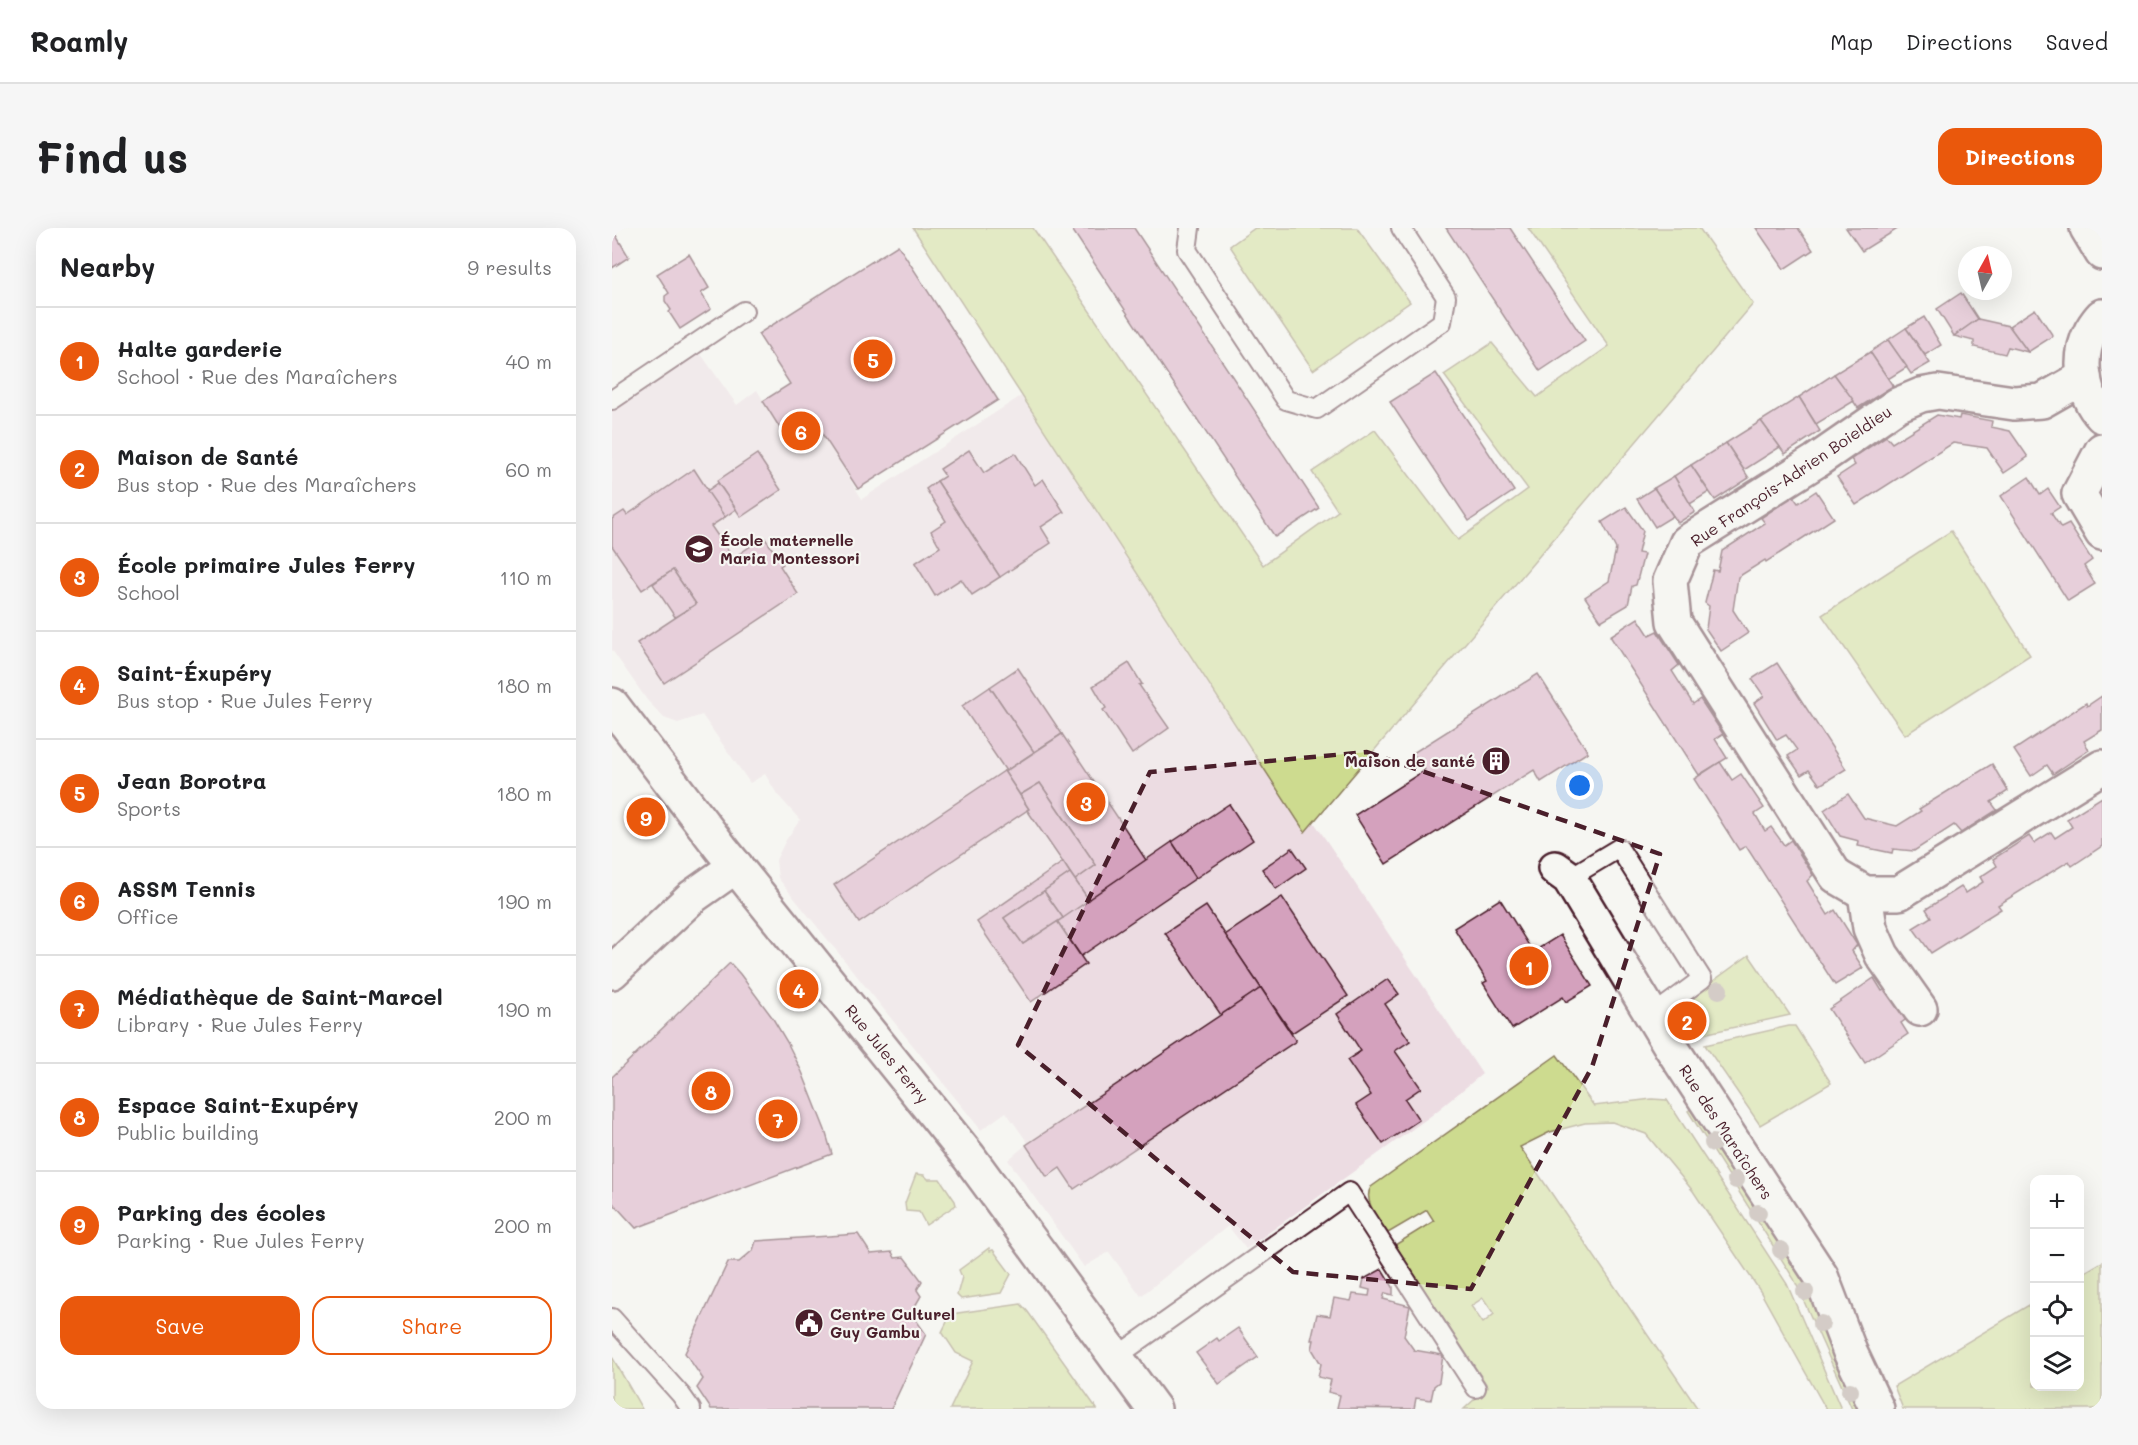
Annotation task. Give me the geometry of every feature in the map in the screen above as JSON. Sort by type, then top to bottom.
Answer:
[{"type":"street","points":[[2087,228],[2102,253]]},
{"type":"street","points":[[2102,315],[2091,331],[2084,353],[2084,377],[2089,396],[2102,416]]},
{"type":"street","name":"Rue François-Adrien Boieldieu","points":[[1865,893],[1836,876],[1674,622],[1670,581],[1687,542],[1816,461],[1897,405],[1921,395],[1938,392],[2014,403],[2042,401],[2084,377]]},
{"type":"street","points":[[2102,450],[2079,494],[2102,533]]},
{"type":"street","name":"Rue Jules Ferry","points":[[612,705],[736,866],[969,1157],[1154,1409]]},
{"type":"street","points":[[1920,1009],[1882,955],[1870,928],[1865,893],[1899,893],[2102,767]]},
{"type":"street","points":[[612,972],[692,897],[736,866]]},
{"type":"street","name":"Rue des Maraîchers","points":[[1562,873],[1821,1276],[1850,1352],[1877,1409]]},
{"type":"lane","points":[[1190,228],[1187,250],[1286,400],[1317,409],[1442,322],[1446,297],[1401,228]]},
{"type":"lane","points":[[612,400],[744,311]]},
{"type":"lane","points":[[1562,873],[1618,848],[1702,979],[1652,1016]]},
{"type":"lane","points":[[1116,1358],[1349,1192],[1476,1388]]},
{"type":"lane","points":[[612,1318],[691,1409]]},
{"type":"highlighted area","points":[[1367,752],[1660,854],[1592,1067],[1471,1289],[1293,1272],[1018,1045],[1150,772]]},
{"type":"shaded area","points":[[698,350],[737,405],[757,390],[793,449],[821,432],[862,499],[1021,396],[1304,832],[1314,822],[1482,1074],[1432,1115],[1246,1249],[1228,1226],[1141,1296],[1109,1252],[1084,1267],[1008,1160],[1028,1143],[1006,1112],[981,1130],[778,878],[776,860],[800,820],[777,794],[765,774],[750,783],[702,715],[678,723],[664,718],[647,700],[612,650],[612,408]]},
{"type":"green space","points":[[913,228],[1033,228],[1263,565],[1338,511],[1312,472],[1375,430],[1458,540],[1528,489],[1444,375],[1492,343],[1537,397],[1609,346],[1528,228],[1699,228],[1753,304],[1305,832]]},
{"type":"green space","points":[[1255,228],[1357,228],[1410,302],[1313,370],[1230,246]]},
{"type":"green space","points":[[1951,531],[2030,655],[1905,735],[1822,615]]},
{"type":"green space","points":[[1749,955],[1790,1015],[1699,1035],[1680,1005]]},
{"type":"green space","points":[[1795,1026],[1831,1083],[1760,1125],[1705,1045]]},
{"type":"green space","points":[[1557,1055],[1594,1106],[1652,1099],[1667,1100],[1787,1284],[1841,1409],[1826,1409],[1760,1291],[1693,1191],[1646,1134],[1612,1122],[1585,1123],[1550,1132],[1520,1147],[1698,1409],[1464,1409],[1488,1387],[1395,1245],[1434,1221],[1427,1210],[1388,1233],[1370,1205],[1371,1187]],"holes":[[[1483,1298],[1494,1314],[1483,1323],[1471,1306]]]},
{"type":"green space","points":[[1696,1105],[1811,1284],[1864,1409],[1852,1409],[1794,1279],[1688,1111]]},
{"type":"green space","points":[[916,1174],[924,1175],[928,1179],[940,1179],[956,1205],[926,1225],[919,1212],[906,1211],[905,1203]]},
{"type":"green space","points":[[989,1248],[1011,1274],[1001,1293],[961,1299],[957,1295],[962,1277],[959,1270]]},
{"type":"green space","points":[[2102,1262],[2102,1409],[1903,1409],[1894,1386],[2030,1304],[2030,1391],[2084,1391],[2084,1273]]},
{"type":"green space","points":[[1021,1304],[1097,1409],[950,1409],[973,1361],[956,1353],[942,1332],[951,1314]]},
{"type":"green space","points":[[612,1357],[615,1362],[642,1409],[612,1409]]},
{"type":"building","points":[[1071,228],[1134,228],[1319,508],[1275,537]]},
{"type":"building","points":[[1446,228],[1510,228],[1585,341],[1540,371]]},
{"type":"building","points":[[1756,228],[1798,228],[1813,250],[1784,269]]},
{"type":"building","points":[[1846,228],[1899,228],[1862,251]]},
{"type":"building","points":[[612,229],[629,257],[612,268]]},
{"type":"building","points":[[898,245],[998,400],[858,489],[821,432],[793,449],[763,401],[790,384],[758,334]]},
{"type":"building","points":[[689,254],[709,288],[701,293],[711,309],[680,329],[665,301],[665,296],[669,293],[657,274]]},
{"type":"building","points":[[1958,295],[1958,300],[1966,300],[1978,319],[1954,336],[1937,309]]},
{"type":"building","points":[[2035,309],[2053,336],[2028,352],[2009,326]]},
{"type":"building","points":[[1924,317],[1941,345],[1925,355],[1906,328]]},
{"type":"building","points":[[1978,319],[2009,326],[2028,352],[2008,347],[2005,354],[1974,347],[1974,341],[1954,336]]},
{"type":"building","points":[[1906,328],[1930,363],[1911,374],[1888,340]]},
{"type":"building","points":[[1888,340],[1907,367],[1888,379],[1870,352]]},
{"type":"building","points":[[1870,352],[1893,386],[1858,408],[1834,374]]},
{"type":"building","points":[[1436,373],[1514,491],[1469,521],[1390,402]]},
{"type":"building","points":[[1834,374],[1854,401],[1816,424],[1799,397]]},
{"type":"building","points":[[1799,397],[1820,431],[1785,454],[1761,421]]},
{"type":"building","points":[[1937,415],[1959,419],[1960,415],[1992,421],[1991,427],[2010,431],[2028,457],[2004,473],[1987,448],[1953,443],[1856,505],[1837,477],[1855,465],[1851,459],[1886,436],[1892,443]]},
{"type":"building","points":[[1761,421],[1780,447],[1744,470],[1726,443]]},
{"type":"building","points":[[1726,443],[1749,478],[1715,500],[1691,465]]},
{"type":"building","points":[[969,450],[984,473],[1015,453],[1035,485],[1043,479],[1064,512],[1041,527],[1051,543],[1000,577],[937,481],[945,476],[940,469]]},
{"type":"building","points":[[757,454],[781,490],[741,517],[717,481]]},
{"type":"building","points":[[1691,465],[1709,492],[1690,504],[1674,476]]},
{"type":"building","points":[[694,469],[725,517],[711,526],[733,558],[764,537],[783,564],[780,566],[798,594],[664,683],[637,643],[696,604],[673,570],[642,590],[612,546],[612,519],[624,511],[627,515]]},
{"type":"building","points":[[1674,476],[1695,512],[1678,523],[1654,488]]},
{"type":"building","points":[[2029,477],[2040,495],[2048,489],[2060,507],[2051,513],[2061,528],[2069,524],[2092,560],[2084,566],[2095,584],[2068,601],[2001,496]]},
{"type":"building","points":[[937,481],[1000,577],[972,595],[961,579],[935,596],[915,563],[940,547],[931,531],[946,521],[926,489]]},
{"type":"building","points":[[718,483],[736,509],[725,517],[707,491]]},
{"type":"building","points":[[1654,488],[1673,516],[1655,527],[1637,499]]},
{"type":"building","points":[[1816,491],[1834,518],[1766,562],[1765,560],[1738,577],[1733,610],[1748,633],[1721,651],[1706,629],[1709,606],[1705,603],[1713,570],[1718,571],[1722,551],[1765,523],[1761,518],[1793,496],[1798,503]]},
{"type":"building","points":[[1626,507],[1643,531],[1638,553],[1644,554],[1636,585],[1632,586],[1628,605],[1601,621],[1585,597],[1609,581],[1616,549],[1602,522]]},
{"type":"building","points":[[673,570],[696,604],[675,617],[653,584]]},
{"type":"building","points":[[1638,618],[1649,635],[1657,631],[1679,665],[1672,671],[1693,704],[1700,699],[1723,734],[1715,739],[1727,758],[1699,775],[1610,636]]},
{"type":"building","points":[[1129,663],[1142,684],[1139,685],[1169,728],[1132,754],[1103,710],[1106,708],[1093,686]]},
{"type":"building","points":[[1777,663],[1846,769],[1820,785],[1809,770],[1801,775],[1788,756],[1797,750],[1786,735],[1777,740],[1754,703],[1764,696],[1752,679]]},
{"type":"building","points":[[1018,668],[1062,734],[1034,752],[990,687]]},
{"type":"building","name":"Maison de santé","points":[[1538,674],[1588,752],[1541,782],[1534,770],[1386,864],[1355,815],[1425,770],[1413,753]]},
{"type":"building","points":[[990,687],[1034,752],[1006,771],[962,706]]},
{"type":"building","points":[[2102,696],[2102,730],[2084,741],[2089,750],[2053,774],[2047,765],[2031,776],[2014,750],[2086,703],[2087,706]]},
{"type":"building","points":[[1062,734],[1146,860],[1089,900],[1075,880],[1096,865],[1040,783],[1020,795],[1004,771]]},
{"type":"building","points":[[1720,762],[1732,780],[1741,774],[1764,808],[1755,814],[1765,831],[1771,827],[1784,845],[1791,840],[1813,875],[1807,881],[1828,915],[1835,910],[1857,945],[1852,951],[1863,968],[1835,985],[1746,846],[1739,850],[1694,779]]},
{"type":"building","points":[[1992,764],[2008,791],[1991,802],[1997,810],[1961,833],[1954,825],[1914,851],[1893,849],[1892,853],[1858,846],[1859,841],[1840,836],[1824,810],[1848,794],[1864,818],[1897,826],[1921,811],[1919,809]]},
{"type":"building","points":[[1004,771],[1029,809],[859,923],[834,885]]},
{"type":"building","points":[[1040,783],[1096,865],[1075,880],[1027,810],[1029,809],[1020,795]]},
{"type":"building","points":[[2102,797],[2102,846],[2072,866],[2069,861],[1998,905],[2001,909],[1931,953],[1913,928],[1931,917],[1926,909],[1961,887],[1966,893],[1983,882],[1980,877],[1997,866],[1993,859],[2029,836],[2034,843],[2051,832],[2055,838],[2072,827],[2067,819]]},
{"type":"building","points":[[1229,804],[1253,840],[1196,878],[1172,842]]},
{"type":"building","points":[[1172,842],[1196,878],[1081,956],[1057,921]]},
{"type":"building","points":[[1292,848],[1306,868],[1276,889],[1262,869]]},
{"type":"building","points":[[1063,862],[1070,873],[1004,918],[1023,944],[1057,921],[1086,964],[1031,1002],[977,922]]},
{"type":"building","points":[[1070,873],[1089,900],[1063,918],[1044,891]]},
{"type":"building","points":[[1044,891],[1063,918],[1023,944],[1004,918]]},
{"type":"building","points":[[1282,897],[1348,996],[1292,1033],[1225,935]]},
{"type":"building","points":[[1500,899],[1533,952],[1560,935],[1592,986],[1566,1002],[1563,997],[1512,1029],[1483,983],[1487,981],[1454,928]]},
{"type":"building","points":[[1206,906],[1261,988],[1221,1015],[1165,933]]},
{"type":"building","points":[[730,963],[772,1017],[787,1042],[802,1072],[832,1154],[636,1228],[612,1202],[612,1077]]},
{"type":"building","points":[[1874,978],[1882,991],[1888,988],[1908,1018],[1901,1023],[1908,1034],[1865,1063],[1829,1009]]},
{"type":"building","points":[[1388,979],[1399,994],[1385,1004],[1410,1041],[1395,1051],[1421,1088],[1405,1099],[1419,1120],[1383,1144],[1356,1105],[1371,1095],[1347,1060],[1361,1051],[1337,1014]]},
{"type":"building","points":[[1261,988],[1296,1041],[1074,1189],[1060,1168],[1047,1177],[1026,1145]]},
{"type":"building","name":"Centre Culturel Guy Gambu","points":[[858,1234],[871,1254],[892,1252],[895,1258],[904,1257],[922,1281],[917,1290],[921,1296],[911,1313],[926,1334],[891,1409],[711,1409],[697,1388],[703,1379],[685,1353],[728,1262],[739,1262],[753,1250],[756,1241]]},
{"type":"building","points":[[1382,1269],[1393,1287],[1393,1295],[1385,1293],[1383,1299],[1410,1306],[1404,1336],[1414,1350],[1443,1355],[1439,1382],[1434,1386],[1431,1400],[1416,1398],[1414,1409],[1337,1408],[1340,1395],[1328,1392],[1331,1380],[1318,1377],[1321,1364],[1312,1349],[1314,1340],[1311,1340],[1317,1314],[1330,1316],[1334,1298],[1351,1301],[1353,1294],[1369,1296],[1370,1290],[1362,1288],[1364,1279]]},
{"type":"building","points":[[1238,1328],[1258,1357],[1219,1384],[1196,1353],[1217,1338],[1219,1341]]},
{"type":"place","name":"Jean Borotra","points":[[873,359]]},
{"type":"place","name":"ASSM Tennis","points":[[801,431]]},
{"type":"place","name":"École maternelle Maria Montessori","points":[[699,549]]},
{"type":"place","name":"Maison de santé","points":[[1496,761]]},
{"type":"place","name":"École primaire Jules Ferry","points":[[1086,802]]},
{"type":"place","name":"Parking des écoles","points":[[646,817]]},
{"type":"place","name":"Halte garderie","points":[[1529,966]]},
{"type":"place","name":"Saint-Éxupéry","points":[[799,989]]},
{"type":"place","name":"Maison de Santé","points":[[1687,1021]]},
{"type":"place","name":"Espace Saint-Exupéry","points":[[711,1091]]},
{"type":"place","name":"Médiathèque de Saint-Marcel","points":[[778,1119]]},
{"type":"place","name":"Centre Culturel Guy Gambu","points":[[809,1323]]}]
